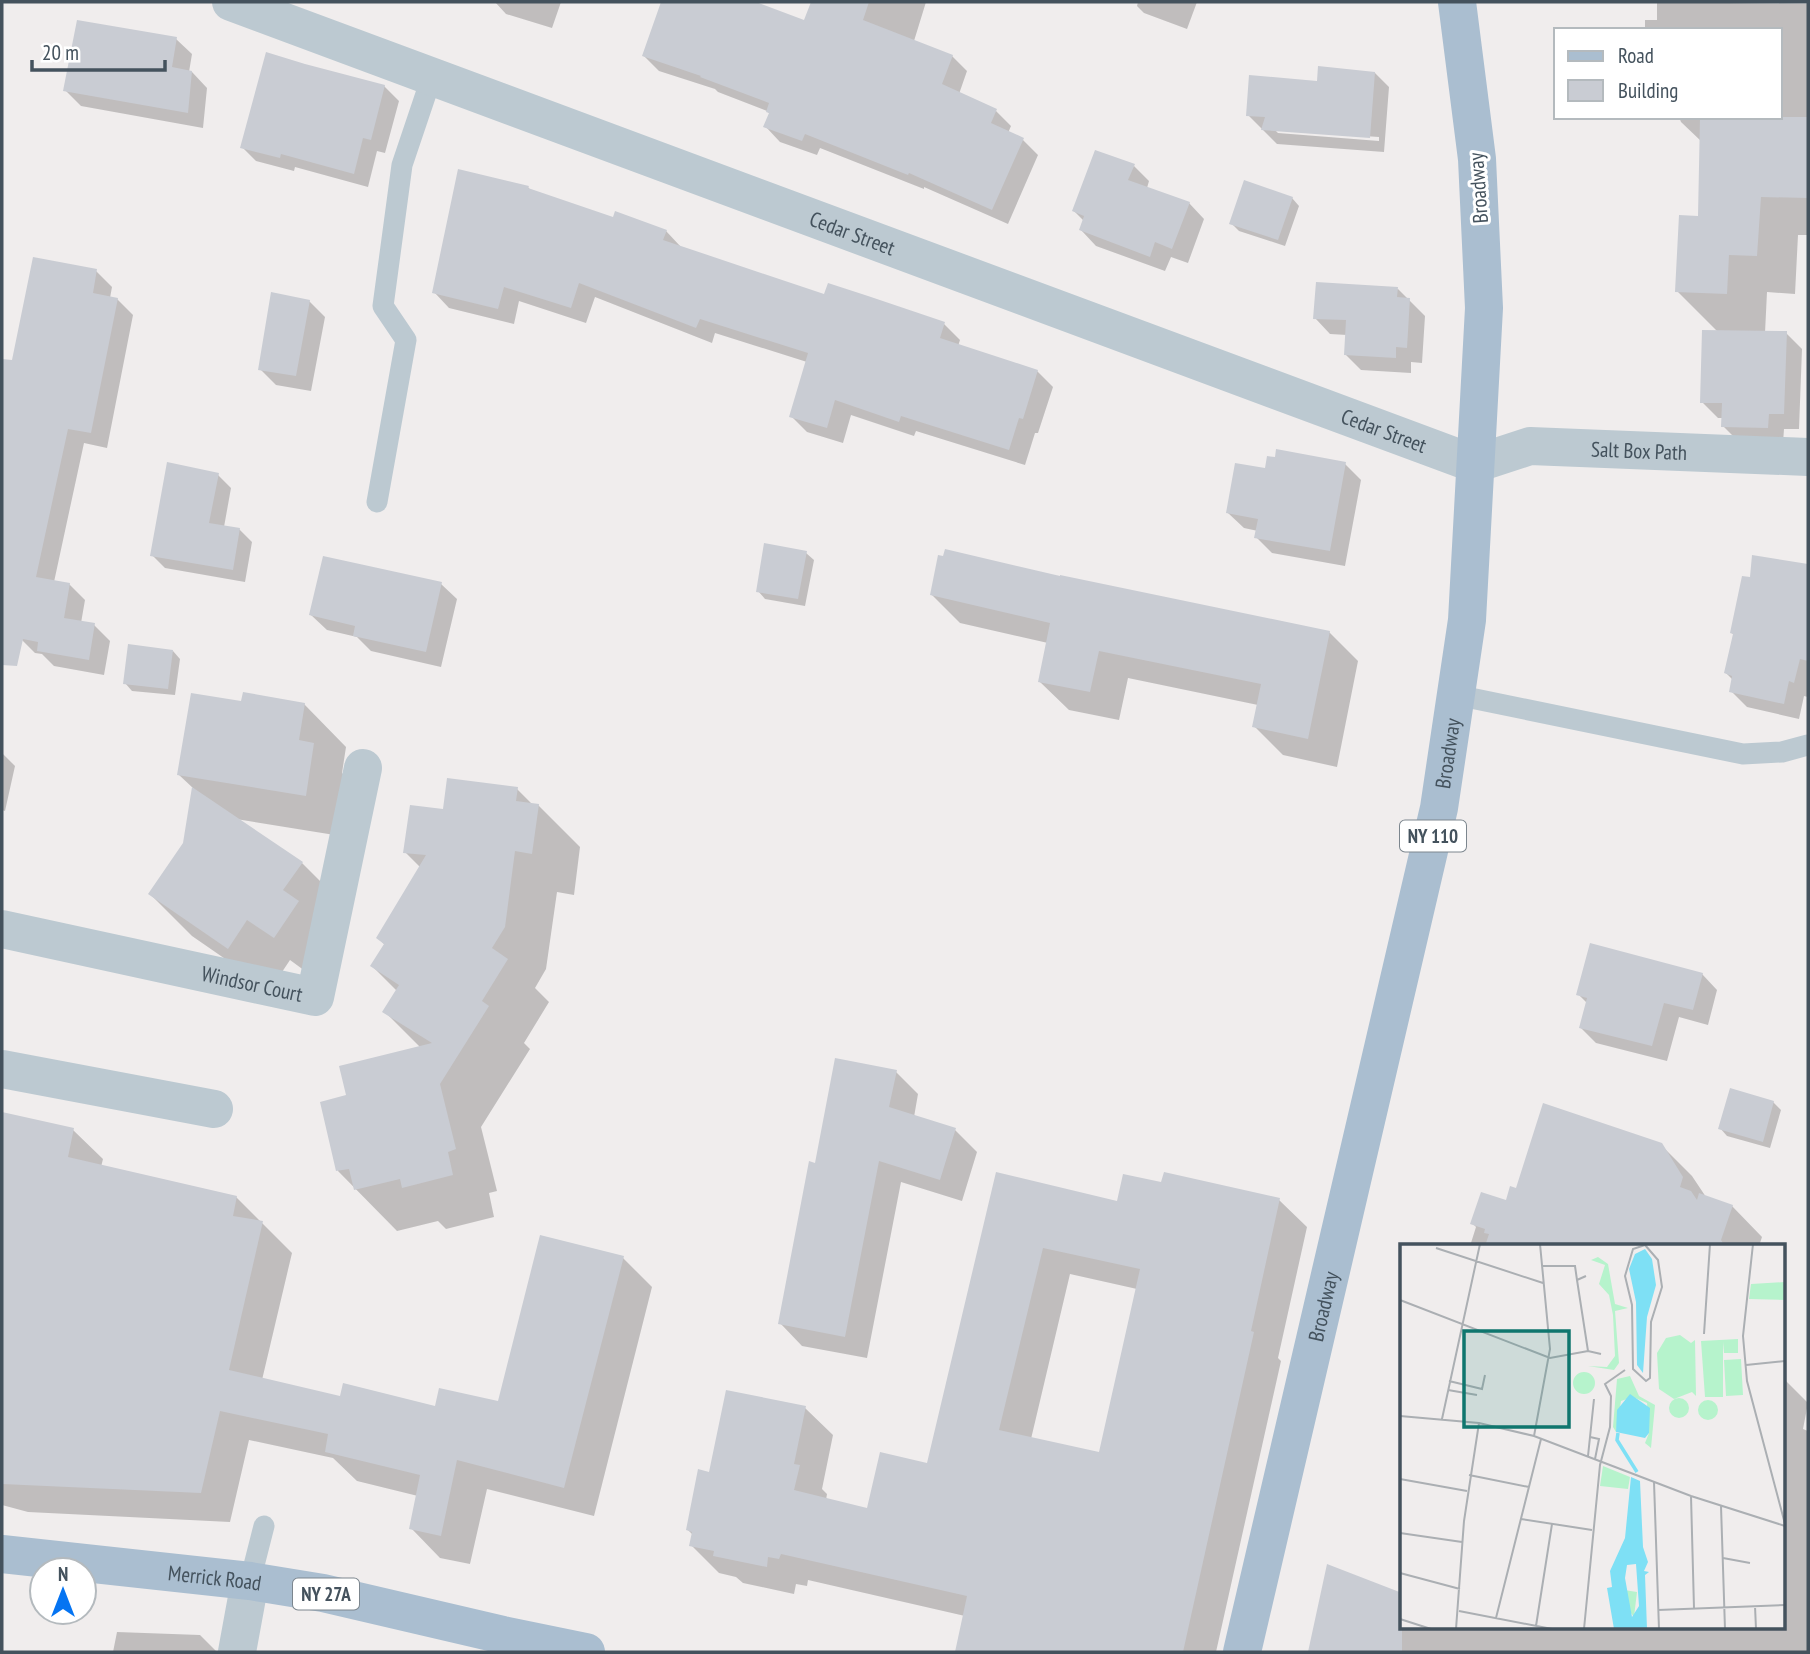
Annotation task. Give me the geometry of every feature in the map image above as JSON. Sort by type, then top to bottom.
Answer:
[{"type":"main road","name":"Broadway","points":[[1242,1652],[1439,808],[1467,620],[1484,308],[1477,159],[1457,2]]},
{"type":"main road","name":"Merrick Road","points":[[2,1554],[250,1581],[323,1593],[586,1652]]},
{"type":"street","name":"Cedar Street","points":[[231,2],[1475,464]]},
{"type":"street","name":"Salt Box Path","points":[[1475,464],[1530,446],[1808,457]]},
{"type":"street","name":"Windsor Court","points":[[2,929],[314,997],[363,768]]},
{"type":"street","points":[[2,1069],[214,1109]]},
{"type":"street","points":[[237,1652],[250,1581]]},
{"type":"lane","points":[[377,502],[406,340],[383,306],[402,165],[432,76]]},
{"type":"lane","points":[[1456,695],[1743,754],[1782,752],[1808,745]]},
{"type":"lane","points":[[250,1581],[264,1526]]},
{"type":"building","points":[[661,2],[756,2],[804,20],[811,2],[869,2],[863,20],[953,55],[942,84],[997,109],[991,123],[1024,138],[992,210],[909,173],[908,175],[805,134],[802,141],[763,127],[769,113],[766,112],[769,103],[642,56]]},
{"type":"building","points":[[77,20],[177,37],[172,67],[192,71],[188,113],[63,91]]},
{"type":"building","points":[[266,52],[385,85],[371,140],[363,138],[354,174],[281,154],[280,158],[240,148]]},
{"type":"building","points":[[1318,66],[1375,72],[1370,138],[1261,130],[1265,117],[1246,116],[1249,75],[1317,81]]},
{"type":"building","points":[[1808,117],[1808,198],[1761,197],[1757,256],[1729,255],[1727,294],[1675,292],[1679,215],[1698,216],[1700,119]]},
{"type":"building","points":[[1095,150],[1135,164],[1128,180],[1190,202],[1172,249],[1155,242],[1150,257],[1079,230],[1084,216],[1072,211]]},
{"type":"building","points":[[458,169],[529,186],[528,188],[613,217],[615,211],[667,230],[663,240],[824,294],[828,283],[945,322],[940,338],[1038,370],[1023,419],[1019,418],[1009,450],[901,416],[899,422],[835,400],[827,428],[789,417],[808,353],[700,319],[696,328],[579,283],[571,308],[504,287],[498,309],[432,293]]},
{"type":"building","points":[[1244,180],[1293,197],[1278,240],[1229,224]]},
{"type":"building","points":[[33,257],[97,269],[93,293],[118,298],[91,433],[68,429],[36,577],[70,583],[64,618],[95,623],[89,660],[37,651],[38,642],[23,639],[17,666],[2,665],[2,359],[12,360]]},
{"type":"building","points":[[1316,282],[1398,287],[1397,297],[1410,298],[1407,348],[1396,347],[1396,358],[1344,355],[1346,320],[1313,319]]},
{"type":"building","points":[[271,292],[310,300],[296,376],[258,370]]},
{"type":"building","points":[[1702,330],[1787,331],[1784,414],[1769,414],[1768,428],[1721,427],[1722,403],[1700,403]]},
{"type":"building","points":[[1276,449],[1346,462],[1330,551],[1254,538],[1258,519],[1226,513],[1235,463],[1265,468],[1267,456],[1275,457]]},
{"type":"building","points":[[167,462],[219,473],[209,523],[240,528],[233,570],[150,556]]},
{"type":"building","points":[[764,543],[807,551],[798,599],[756,592]]},
{"type":"building","points":[[945,549],[1060,576],[1330,631],[1308,739],[1252,727],[1261,684],[1099,651],[1090,692],[1038,682],[1050,623],[930,595],[938,555],[943,556]]},
{"type":"building","points":[[1752,555],[1808,564],[1808,661],[1800,659],[1794,683],[1789,681],[1784,704],[1729,692],[1732,676],[1724,673],[1742,576],[1750,577]]},
{"type":"building","points":[[323,556],[442,582],[426,652],[353,636],[355,626],[309,615]]},
{"type":"building","points":[[128,644],[173,650],[168,689],[123,684]]},
{"type":"building","points":[[243,692],[305,703],[299,740],[314,743],[306,796],[177,775],[191,693],[241,701]]},
{"type":"building","points":[[447,778],[518,787],[516,801],[539,804],[532,854],[515,851],[505,927],[492,948],[508,959],[482,1001],[489,1006],[440,1084],[456,1149],[448,1152],[453,1175],[402,1188],[400,1179],[354,1190],[349,1169],[336,1171],[320,1102],[346,1095],[339,1066],[432,1043],[382,1012],[399,985],[370,966],[384,944],[376,938],[426,855],[403,853],[410,805],[443,809]]},
{"type":"building","points":[[192,787],[303,862],[283,890],[299,901],[274,938],[247,920],[228,949],[148,894],[183,843]]},
{"type":"building","points":[[1590,943],[1703,973],[1693,1010],[1664,1003],[1652,1046],[1579,1028],[1587,998],[1576,995]]},
{"type":"building","points":[[835,1058],[897,1070],[889,1107],[956,1128],[940,1180],[879,1161],[845,1337],[778,1324],[809,1161],[815,1163]]},
{"type":"building","points":[[1730,1088],[1774,1101],[1763,1142],[1718,1129]]},
{"type":"building","points":[[1543,1103],[1662,1143],[1683,1177],[1680,1187],[1691,1191],[1697,1200],[1699,1193],[1733,1205],[1721,1240],[1724,1244],[1486,1244],[1489,1234],[1484,1233],[1485,1229],[1470,1224],[1481,1192],[1506,1200],[1510,1186],[1516,1188]]},
{"type":"building","points":[[2,1112],[74,1128],[68,1157],[237,1196],[233,1216],[263,1221],[229,1370],[340,1396],[343,1383],[435,1406],[439,1388],[498,1401],[540,1235],[624,1256],[564,1488],[457,1460],[441,1536],[409,1529],[420,1475],[325,1452],[328,1434],[220,1411],[201,1493],[2,1484]]},
{"type":"building","points":[[996,1172],[1117,1201],[1123,1174],[1161,1182],[1164,1172],[1280,1198],[1251,1331],[1254,1332],[1183,1652],[955,1652],[967,1596],[781,1554],[779,1559],[768,1557],[767,1567],[713,1556],[714,1551],[689,1546],[692,1532],[686,1530],[698,1469],[709,1472],[726,1390],[806,1406],[794,1464],[800,1465],[794,1490],[867,1508],[880,1452],[927,1463]],"holes":[[[1043,1248],[1140,1269],[1099,1452],[999,1430]]]},
{"type":"building","points":[[1327,1564],[1400,1592],[1402,1652],[1308,1652]]}]
